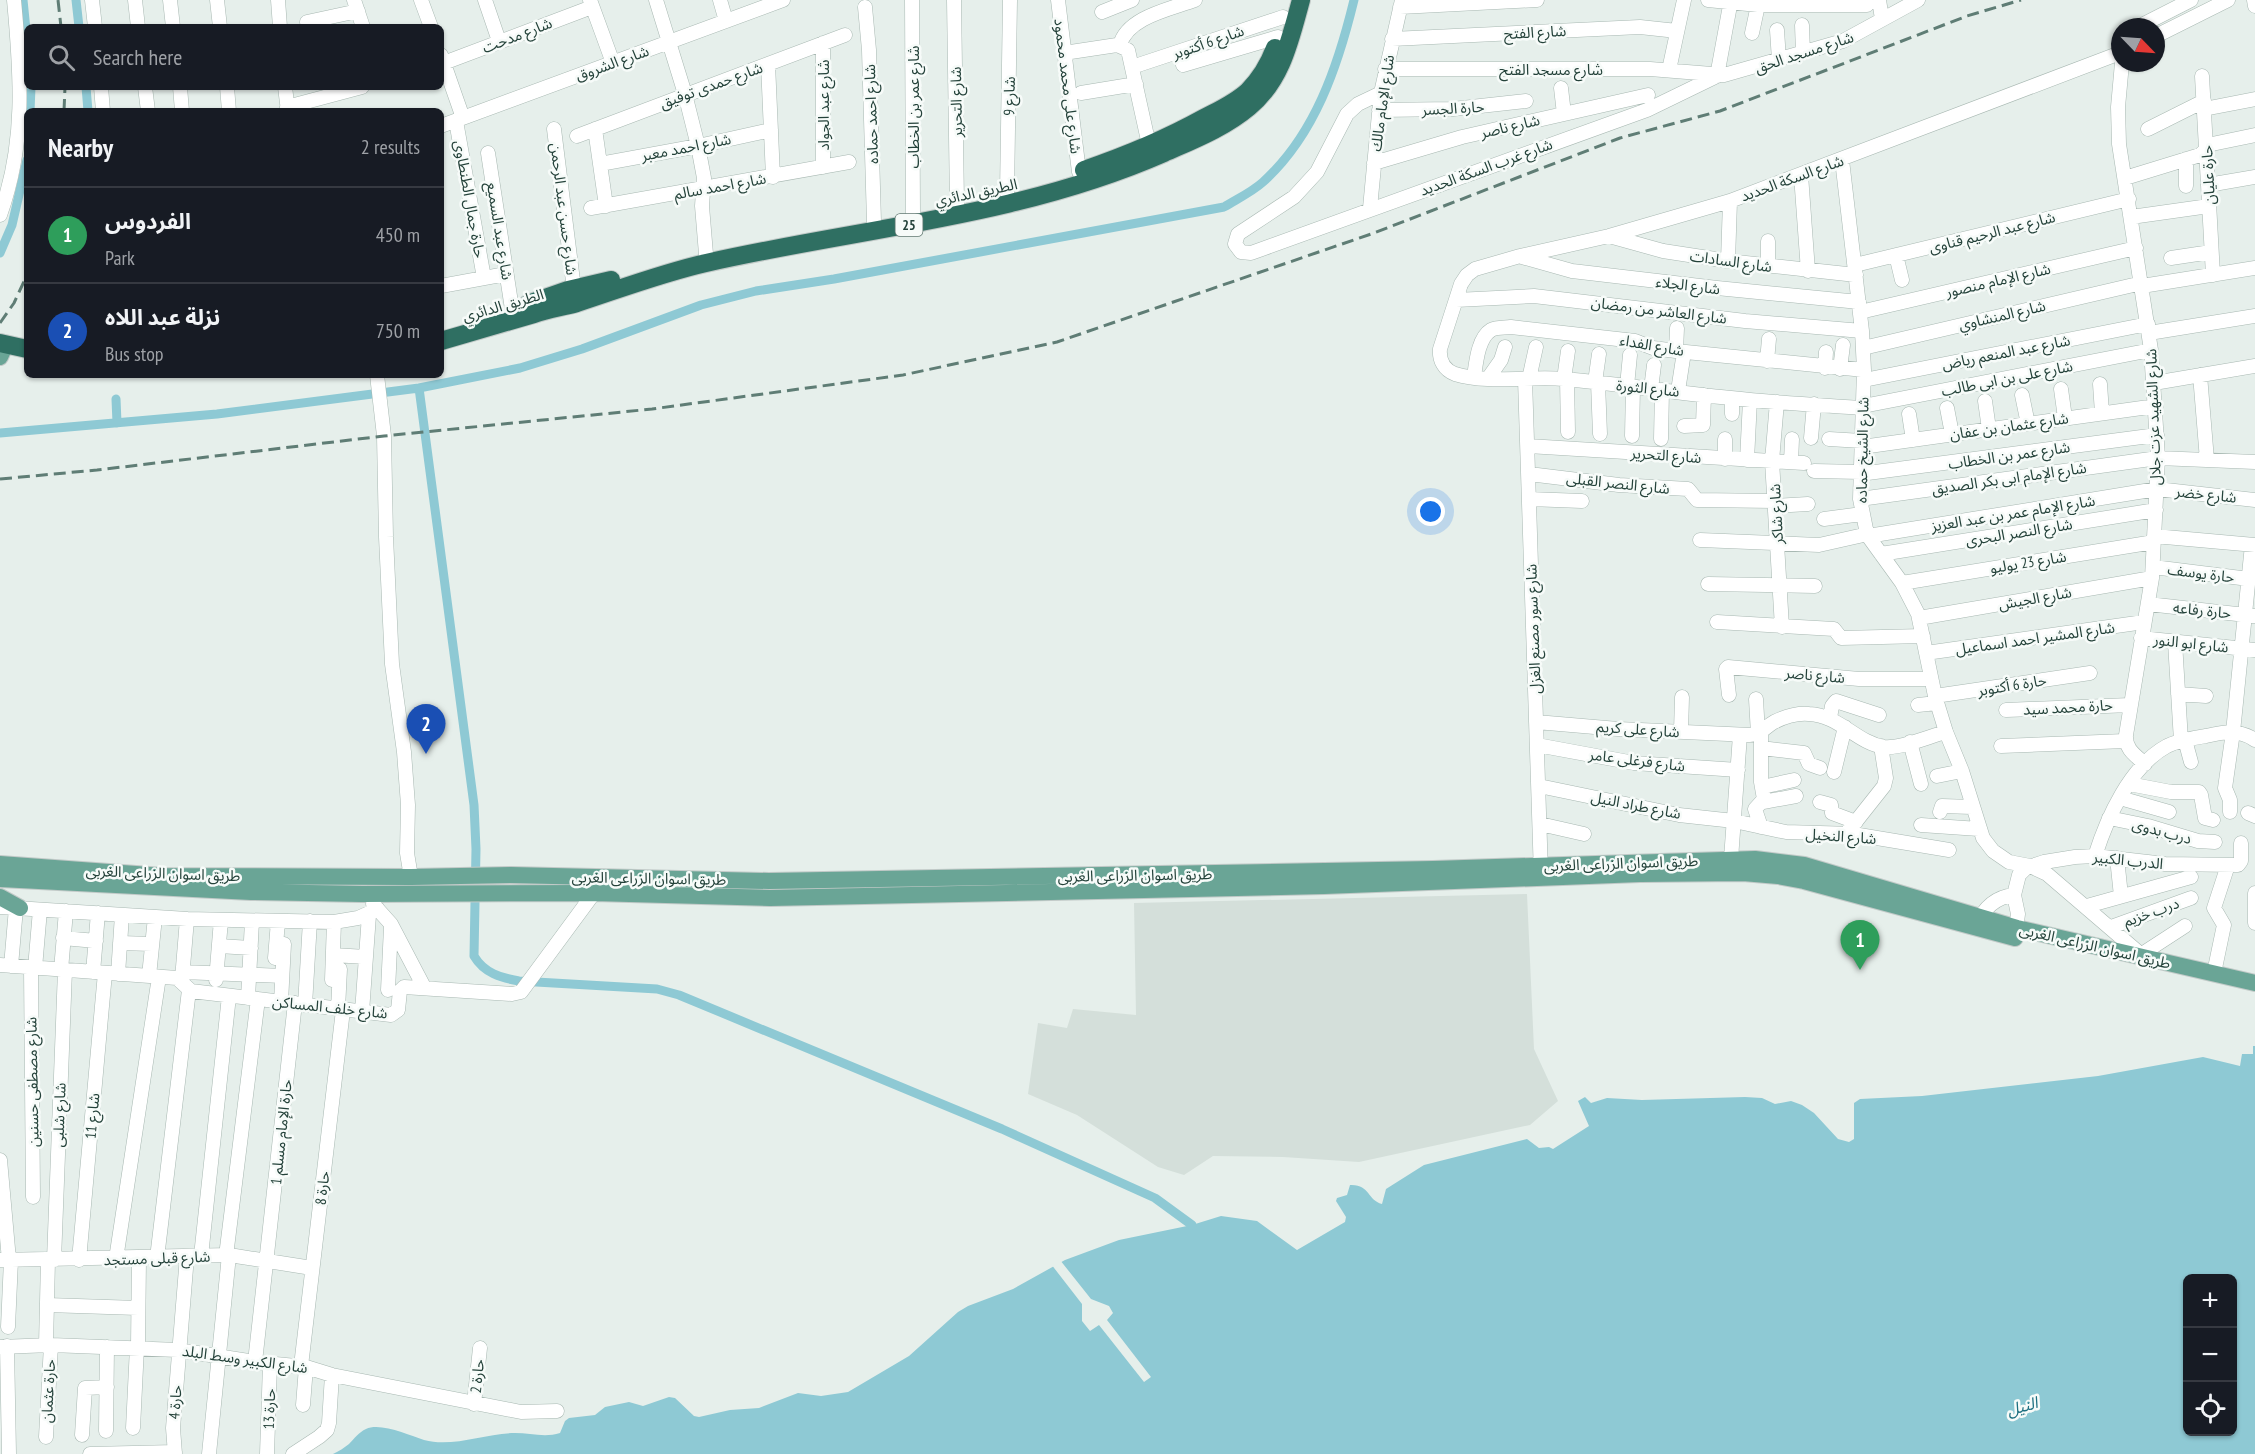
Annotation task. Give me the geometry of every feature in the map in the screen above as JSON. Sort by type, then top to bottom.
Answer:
[{"type":"highway","name":"الطريق الدائري","points":[[580,292],[706,263],[916,223],[1027,199],[1091,181],[1154,157],[1231,120],[1260,97],[1275,78],[1285,56],[1300,0]]},
{"type":"highway","name":"الطريق الدائري","points":[[444,340],[580,292],[706,254],[874,222],[1007,193],[1079,172],[1149,145],[1217,111],[1246,92],[1266,67],[1286,8]]},
{"type":"highway","name":"الطريق الدائري","points":[[444,330],[512,309],[556,301]]},
{"type":"highway","points":[[2,351],[24,349]]},
{"type":"highway","points":[[2,351],[24,359]]},
{"type":"main road","name":"طريق اسوان الزراعى الغربى","points":[[1541,872],[1731,859],[1779,868],[1835,873],[2015,933],[2255,993]]},
{"type":"main road","name":"طريق اسوان الزراعى الغربى","points":[[0,864],[163,876],[511,875],[769,881],[1324,878]]},
{"type":"main road","name":"طريق اسوان الزراعى الغربى","points":[[0,879],[141,887],[362,894],[594,893],[770,898],[1541,872],[1743,873],[1779,868]]},
{"type":"main road","points":[[769,881],[770,898]]},
{"type":"main road","points":[[0,897],[18,908]]},
{"type":"main road","name":"طريق اسوان الزراعى الغربى","points":[[2015,933],[2143,956],[2255,983]]},
{"type":"street","points":[[0,215],[14,168],[20,120],[20,73],[14,0]]},
{"type":"street","points":[[92,0],[95,24]]},
{"type":"street","points":[[135,0],[138,24]]},
{"type":"street","points":[[170,0],[173,24]]},
{"type":"street","points":[[217,0],[220,24]]},
{"type":"street","points":[[278,0],[280,24]]},
{"type":"street","points":[[421,0],[430,24]]},
{"type":"street","points":[[484,0],[499,41]]},
{"type":"street","points":[[656,0],[685,94],[698,146],[703,173],[702,206],[706,254]]},
{"type":"street","points":[[720,0],[726,21]]},
{"type":"street","name":"شارع الشروق","points":[[444,125],[783,0]]},
{"type":"street","name":"شارع عمر بن الخطاب","points":[[912,0],[913,213]]},
{"type":"street","name":"شارع التحرير","points":[[954,0],[957,204]]},
{"type":"street","name":"شارع 9","points":[[1007,193],[1010,0]]},
{"type":"street","name":"شارع على محمد محمود","points":[[1058,0],[1079,172]]},
{"type":"street","points":[[1102,12],[1132,0]]},
{"type":"street","points":[[1120,45],[1124,33],[1133,24],[1195,0]]},
{"type":"street","points":[[1401,4],[1537,0]]},
{"type":"street","points":[[1669,70],[1684,0]]},
{"type":"street","points":[[1708,0],[1758,5],[1871,2]]},
{"type":"street","name":"شارع مسجد الحق","points":[[1717,76],[1732,74],[1843,41],[1918,0]]},
{"type":"street","points":[[2155,18],[2191,0]]},
{"type":"street","points":[[2165,32],[2229,0]]},
{"type":"street","points":[[2254,0],[2255,6]]},
{"type":"street","points":[[1717,76],[1731,2]]},
{"type":"street","points":[[1871,2],[1882,19]]},
{"type":"street","points":[[1870,27],[1871,2]]},
{"type":"street","points":[[591,3],[613,63]]},
{"type":"street","name":"شارع مدحت","points":[[444,60],[499,41],[591,3]]},
{"type":"street","name":"شارع الإمام مالك","points":[[1370,208],[1381,93],[1401,4]]},
{"type":"street","points":[[1752,33],[1758,5]]},
{"type":"street","points":[[307,22],[356,6],[362,24]]},
{"type":"street","name":"شارع احمد حماده","points":[[865,7],[870,71],[874,222]]},
{"type":"street","name":"شارع 6 أكتوبر","points":[[1132,67],[1286,8]]},
{"type":"street","points":[[1802,25],[1803,53]]},
{"type":"street","name":"شارع الفتح","points":[[1392,39],[1640,27],[1677,31]]},
{"type":"street","points":[[1777,30],[1779,60]]},
{"type":"street","name":"شارع حمدى توفيق","points":[[577,136],[845,35]]},
{"type":"street","points":[[1183,65],[1278,37]]},
{"type":"street","name":"شارع عبد الجواد","points":[[823,44],[823,167]]},
{"type":"street","points":[[1064,53],[1120,45],[1128,50],[1149,145]]},
{"type":"street","name":"شارع السكة الحديد","points":[[1456,300],[1461,284],[1467,275],[1476,269],[1520,256],[1609,236],[1730,201],[2111,56]]},
{"type":"street","points":[[768,64],[772,177]]},
{"type":"street","name":"حارة جمال الطنطاوى","points":[[444,67],[460,119],[484,278]]},
{"type":"street","name":"شارع مسجد الفتح","points":[[1385,69],[1650,69],[1717,76]]},
{"type":"street","points":[[1647,110],[1650,69]]},
{"type":"street","name":"شارع الشهيد عزت جلال","points":[[2121,72],[2118,125],[2151,350],[2158,458],[2152,573],[2125,741]]},
{"type":"street","name":"شارع غرب السكة الحديد","points":[[1381,93],[1358,104],[1347,114],[1317,172],[1294,197],[1238,234],[1235,244],[1237,249],[1251,253],[1370,208],[1647,110],[1717,76]]},
{"type":"street","name":"حارة عليان","points":[[2202,76],[2213,275]]},
{"type":"street","points":[[1081,93],[1136,84]]},
{"type":"street","points":[[1561,88],[1564,114]]},
{"type":"street","points":[[101,90],[103,108]]},
{"type":"street","points":[[145,90],[148,108]]},
{"type":"street","points":[[180,90],[182,108]]},
{"type":"street","points":[[227,90],[230,108]]},
{"type":"street","points":[[285,90],[287,108]]},
{"type":"street","points":[[290,108],[352,90]]},
{"type":"street","name":"شارع ناصر","points":[[1374,163],[1444,142],[1647,95]]},
{"type":"street","points":[[2148,129],[2204,105],[2255,99]]},
{"type":"street","name":"حارة الجسر","points":[[1379,110],[1454,109],[1526,101]]},
{"type":"street","name":"شارع حسن عبد الرحمن","points":[[554,129],[580,292]]},
{"type":"street","points":[[595,129],[606,206]]},
{"type":"street","name":"شارع احمد معبر","points":[[600,164],[771,130]]},
{"type":"street","points":[[2125,178],[2200,156],[2212,144],[2255,135]]},
{"type":"street","name":"شارع عبد السميع","points":[[488,153],[512,309]]},
{"type":"street","points":[[2186,159],[2186,186]]},
{"type":"street","name":"شارع الشيخ حماده","points":[[1842,160],[1863,348],[1860,499],[1862,514],[1868,535],[1902,583],[1919,618],[1936,700],[1962,771],[1979,829],[1988,845],[1998,855],[2009,862],[2030,866],[2054,879],[2143,956]]},
{"type":"street","name":"شارع احمد سالم","points":[[591,208],[703,190],[849,162]]},
{"type":"street","points":[[1802,175],[1808,271]]},
{"type":"street","points":[[2208,185],[2255,177]]},
{"type":"street","name":"شارع عبد الرحيم قناوى","points":[[1855,270],[1896,255],[2129,199]]},
{"type":"street","points":[[1728,261],[1730,201]]},
{"type":"street","points":[[2132,216],[2209,206]]},
{"type":"street","name":"شارع السادات","points":[[1609,236],[1663,251],[1728,261],[1808,271],[1855,270]]},
{"type":"street","points":[[1768,241],[1768,266]]},
{"type":"street","name":"شارع الإمام منصور","points":[[1859,307],[2136,248]]},
{"type":"street","points":[[2172,258],[2211,252]]},
{"type":"street","points":[[1896,255],[1902,280]]},
{"type":"street","name":"شارع الجلاء","points":[[1520,256],[1572,271],[1859,307]]},
{"type":"street","name":"شارع المنشاوي","points":[[1863,348],[2142,284],[2255,268]]},
{"type":"street","points":[[444,285],[506,274]]},
{"type":"street","name":"شارع العاشر من رمضان","points":[[1456,300],[1534,296],[1745,321],[1862,331]]},
{"type":"street","name":"شارع الثورة","points":[[1456,300],[1440,349],[1440,358],[1449,371],[1474,376],[1566,379],[1732,399],[1863,407]]},
{"type":"street","name":"شارع عبد المنعم رياض","points":[[1864,375],[2148,328],[2255,316]]},
{"type":"street","name":"شارع الفداء","points":[[1474,376],[1477,355],[1488,332],[1495,328],[1511,327],[1635,341],[1653,348],[1840,369],[1864,375]]},
{"type":"street","points":[[1677,328],[1680,352],[1678,392]]},
{"type":"street","points":[[1767,361],[1769,339]]},
{"type":"street","points":[[1840,369],[1843,345]]},
{"type":"street","points":[[1489,377],[1501,360],[1505,347]]},
{"type":"street","name":"شارع سور مصنع الغزل","points":[[1536,347],[1527,379],[1527,446],[1541,872]]},
{"type":"street","name":"شارع على بن ابى طالب","points":[[1863,407],[2151,350]]},
{"type":"street","points":[[1568,351],[1566,379],[1568,432]]},
{"type":"street","points":[[1825,368],[1826,352]]},
{"type":"street","points":[[1599,354],[1596,383],[1600,434]]},
{"type":"street","points":[[1629,355],[1632,436]]},
{"type":"street","points":[[1654,365],[1661,439]]},
{"type":"street","points":[[2154,383],[2255,366]]},
{"type":"street","points":[[2200,375],[2207,460]]},
{"type":"street","points":[[377,378],[382,417],[390,634],[396,701],[404,752],[408,820],[407,853],[411,877]]},
{"type":"street","points":[[2100,384],[2102,413]]},
{"type":"street","points":[[2061,389],[2065,418]]},
{"type":"street","points":[[1684,426],[1703,425],[1704,395]]},
{"type":"street","points":[[2022,395],[2028,424]]},
{"type":"street","points":[[1732,399],[1732,414]]},
{"type":"street","points":[[1747,460],[1750,400]]},
{"type":"street","points":[[1985,401],[1989,429]]},
{"type":"street","name":"شارع شاكر","points":[[1777,402],[1772,461],[1782,627]]},
{"type":"street","points":[[1811,438],[1814,405]]},
{"type":"street","name":"شارع عثمان بن عفان","points":[[1829,440],[1862,444],[1913,440],[2156,406]]},
{"type":"street","points":[[1947,408],[1952,434]]},
{"type":"street","points":[[1909,414],[1913,440]]},
{"type":"street","name":"شارع عمر بن الخطاب","points":[[1803,465],[1861,473],[2157,435]]},
{"type":"street","points":[[1725,439],[1725,459]]},
{"type":"street","points":[[1792,439],[1803,465]]},
{"type":"street","name":"شارع التحرير","points":[[1527,446],[1772,461],[1803,465]]},
{"type":"street","name":"شارع الإمام ابى بكر الصديق","points":[[1860,499],[2158,458],[2255,462]]},
{"type":"street","name":"شارع النصر القبلى","points":[[1529,474],[1619,485],[1688,489],[1697,500],[1808,504]]},
{"type":"street","name":"شارع خضر","points":[[2157,489],[2255,500]]},
{"type":"street","name":"شارع الإمام عمر بن عبد العزيز","points":[[1700,540],[1828,544],[1868,535],[2157,489]]},
{"type":"street","points":[[1529,499],[1582,501]]},
{"type":"street","name":"شارع النصر البحرى","points":[[1881,554],[2156,510]]},
{"type":"street","points":[[1824,519],[1862,514]]},
{"type":"street","name":"شارع 23 يوليو","points":[[1902,583],[2154,539],[2254,545]]},
{"type":"street","points":[[2227,799],[2233,732],[2248,650],[2249,579],[2254,545]]},
{"type":"street","name":"حارة يوسف","points":[[2152,573],[2249,579]]},
{"type":"street","name":"شارع الجيش","points":[[1919,618],[2152,573]]},
{"type":"street","points":[[1708,584],[1815,586]]},
{"type":"street","name":"حارة رفاعه","points":[[2148,604],[2250,615]]},
{"type":"street","points":[[1717,622],[1834,629],[1841,638],[1923,636]]},
{"type":"street","name":"شارع المشير احمد اسماعيل","points":[[1926,653],[2144,622]]},
{"type":"street","name":"شارع ابو النور","points":[[2141,638],[2248,650]]},
{"type":"street","points":[[2175,642],[2183,740],[2191,762]]},
{"type":"street","name":"شارع ناصر","points":[[1729,695],[1726,669],[1728,667],[1859,679],[1931,679]]},
{"type":"street","name":"حارة 6 أكتوبر","points":[[1918,705],[2090,673]]},
{"type":"street","points":[[2178,694],[2206,696]]},
{"type":"street","points":[[1681,732],[1682,697]]},
{"type":"street","points":[[1756,699],[1763,802]]},
{"type":"street","points":[[1830,718],[1832,706],[1836,701],[1880,715]]},
{"type":"street","name":"حارة محمد سيد","points":[[2006,710],[2130,705]]},
{"type":"street","points":[[1760,733],[1775,722],[1804,714],[1819,714],[1830,718],[1881,746],[1889,747],[1946,732]]},
{"type":"street","name":"شارع على كريم","points":[[1536,722],[1740,735],[1760,733]]},
{"type":"street","points":[[1761,748],[1804,753],[1809,764],[1827,770],[1845,727]]},
{"type":"street","points":[[2095,856],[2109,818],[2120,798],[2145,764],[2157,752],[2183,740],[2233,732],[2255,740]]},
{"type":"street","points":[[1731,859],[1740,735]]},
{"type":"street","points":[[2001,746],[2125,741],[2129,750],[2145,764]]},
{"type":"street","points":[[1910,742],[1921,784]]},
{"type":"street","name":"شارع فرغلى عامر","points":[[1537,745],[1634,763],[1738,770]]},
{"type":"street","points":[[1846,834],[1884,786],[1886,778],[1881,746]]},
{"type":"street","points":[[1937,776],[1962,771]]},
{"type":"street","points":[[1762,787],[1794,780]]},
{"type":"street","points":[[2129,784],[2171,792],[2199,792],[2205,819],[2213,820]]},
{"type":"street","name":"شارع طراد النيل","points":[[1539,786],[1679,815],[1734,821]]},
{"type":"street","points":[[1761,826],[1755,809],[1763,802],[1796,796]]},
{"type":"street","points":[[2120,798],[2169,812]]},
{"type":"street","points":[[1820,802],[1831,805],[1832,813],[1856,822]]},
{"type":"street","points":[[1940,812],[1942,806],[1972,807]]},
{"type":"street","name":"درب بدوى","points":[[2109,818],[2148,826],[2198,841],[2215,843]]},
{"type":"street","name":"شارع النخيل","points":[[1734,821],[1797,834],[1846,834],[1946,849],[1943,864]]},
{"type":"street","points":[[1540,825],[1584,834]]},
{"type":"street","points":[[1921,825],[1979,829]]},
{"type":"street","points":[[2214,973],[2224,925],[2214,908],[2228,865],[2241,863],[2241,843]]},
{"type":"street","name":"الدرب الكبير","points":[[2030,866],[2075,857],[2095,856],[2165,864],[2228,865]]},
{"type":"street","points":[[2117,858],[2121,896]]},
{"type":"street","points":[[2015,933],[2018,909],[2014,895],[2019,875],[2030,866]]},
{"type":"street","points":[[2087,906],[2191,877]]},
{"type":"street","name":"شارع خلف المساكن","points":[[5,966],[177,978],[215,994],[394,1014],[399,1007],[394,991],[404,987],[512,994],[521,992],[594,893]]},
{"type":"street","points":[[2255,893],[2255,923]]},
{"type":"street","points":[[362,894],[374,912],[391,924],[424,987]]},
{"type":"street","points":[[1978,922],[1993,903],[2003,897],[2014,895]]},
{"type":"street","name":"درب خزيم","points":[[2111,927],[2191,898]]},
{"type":"street","points":[[0,907],[252,921],[334,922],[374,912]]},
{"type":"street","points":[[5,966],[7,935],[18,908]]},
{"type":"street","name":"شارع مصطفى حسنين","points":[[33,1197],[33,968],[40,910]]},
{"type":"street","name":"شارع شلبى","points":[[51,1260],[63,938],[66,911]]},
{"type":"street","points":[[362,1012],[366,957],[374,912]]},
{"type":"street","points":[[98,913],[96,941],[106,973]]},
{"type":"street","points":[[106,973],[120,943],[122,915]]},
{"type":"street","points":[[116,1259],[154,976],[152,944],[155,917]]},
{"type":"street","points":[[156,1258],[184,981],[187,919]]},
{"type":"street","points":[[215,994],[221,920]]},
{"type":"street","points":[[209,1454],[253,998],[249,975],[252,921]]},
{"type":"street","points":[[278,921],[280,944],[278,976],[294,1003]]},
{"type":"street","points":[[294,1003],[306,979],[310,921]]},
{"type":"street","name":"حارة 8","points":[[303,1405],[303,1366],[312,1268],[340,1009],[335,980],[337,955],[334,922]]},
{"type":"street","points":[[363,990],[394,991],[391,924]]},
{"type":"street","points":[[2143,956],[2185,926]]},
{"type":"street","points":[[63,938],[96,941]]},
{"type":"street","points":[[120,943],[152,944]]},
{"type":"street","points":[[280,944],[309,945]]},
{"type":"street","points":[[219,946],[251,948]]},
{"type":"street","points":[[337,955],[366,957]]},
{"type":"street","name":"شارع 11","points":[[79,1260],[106,973]]},
{"type":"street","points":[[184,981],[217,973],[278,976]]},
{"type":"street","points":[[306,979],[335,980]]},
{"type":"street","points":[[178,1350],[194,1256],[230,996]]},
{"type":"street","name":"حارة الإمام مسلم 1","points":[[255,1362],[294,1003]]},
{"type":"street","points":[[0,1160],[7,1260],[8,1327]]},
{"type":"street","name":"شارع قبلى مستجد","points":[[7,1260],[228,1256],[312,1268]]},
{"type":"street","points":[[133,1428],[138,1347],[139,1258]]},
{"type":"street","name":"حارة عثمان","points":[[46,1437],[47,1305],[51,1260]]},
{"type":"street","points":[[47,1305],[138,1308]]},
{"type":"street","name":"شارع الكبير وسط البلد","points":[[3,1347],[48,1345],[178,1350],[270,1364],[303,1366],[332,1375],[521,1412],[557,1411]]},
{"type":"street","points":[[3,1347],[9,1454]]},
{"type":"street","points":[[106,1431],[107,1347]]},
{"type":"street","name":"حارة 2","points":[[474,1404],[480,1348]]},
{"type":"street","name":"حارة 4","points":[[175,1453],[173,1428],[178,1350]]},
{"type":"street","name":"حارة 13","points":[[267,1454],[270,1364]]},
{"type":"street","points":[[293,1454],[327,1430],[332,1375]]},
{"type":"street","points":[[82,1435],[85,1388],[107,1387]]},
{"type":"street","points":[[90,1454],[175,1453]]},
{"type":"shaded area","points":[[1527,894],[1534,1049],[1558,1101],[1530,1125],[1359,1162],[1283,1157],[1213,1156],[1184,1175],[1158,1167],[1077,1115],[1028,1094],[1038,1023],[1067,1028],[1073,1009],[1136,1015],[1134,903]]},
{"type":"water","name":"النيل","points":[[2253,1046],[2255,1046],[2255,1454],[333,1454],[349,1444],[361,1432],[372,1427],[387,1428],[435,1442],[515,1433],[549,1435],[560,1433],[565,1421],[569,1418],[595,1415],[605,1407],[629,1402],[643,1406],[669,1397],[675,1398],[694,1416],[699,1417],[730,1410],[759,1408],[798,1393],[821,1396],[848,1392],[909,1356],[958,1312],[1013,1289],[1065,1260],[1119,1240],[1192,1225],[1221,1216],[1257,1221],[1297,1250],[1345,1222],[1346,1217],[1336,1201],[1337,1198],[1347,1195],[1350,1185],[1361,1187],[1382,1204],[1386,1189],[1424,1165],[1527,1139],[1539,1148],[1553,1149],[1589,1126],[1578,1101],[1585,1097],[1591,1103],[1607,1098],[1642,1100],[1745,1097],[1762,1098],[1775,1104],[1791,1101],[1814,1113],[1838,1139],[1849,1142],[1854,1139],[1854,1103],[1860,1099],[1922,1096],[2098,1076],[2203,1057],[2240,1066],[2242,1054],[2253,1054]]},
{"type":"pier","points":[[1060,1260],[1091,1299],[1109,1306],[1113,1313],[1107,1320],[1151,1377],[1144,1382],[1099,1325],[1090,1331],[1082,1321],[1082,1304],[1051,1264]]},
{"type":"waterway","points":[[23,0],[25,24]]},
{"type":"waterway","points":[[76,0],[79,24]]},
{"type":"waterway","points":[[0,433],[217,414],[419,388],[520,368],[582,349],[701,305],[756,291],[834,279],[1224,207],[1263,182],[1297,143],[1322,98],[1332,74],[1354,0]]},
{"type":"waterway","points":[[30,108],[31,90]]},
{"type":"waterway","points":[[86,90],[88,108]]},
{"type":"waterway","points":[[0,253],[12,225],[24,173]]},
{"type":"waterway","points":[[419,388],[474,805],[476,849],[474,956],[478,962],[494,974],[519,981],[657,989],[679,995],[1002,1129],[1155,1198],[1192,1225]]},
{"type":"waterway","points":[[116,399],[117,423]]},
{"type":"railway","points":[[58,0],[61,24]]},
{"type":"railway","points":[[0,479],[652,409],[903,375],[1057,342],[1374,233],[1620,138],[1720,111],[1967,16],[2021,0]]},
{"type":"railway","points":[[64,108],[65,90]]},
{"type":"railway","points":[[0,323],[14,303],[24,281]]},
{"type":"place","name":"نزلة عبد اللاه","points":[[426,754]]},
{"type":"place","name":"الفردوس","points":[[1860,970]]}]
